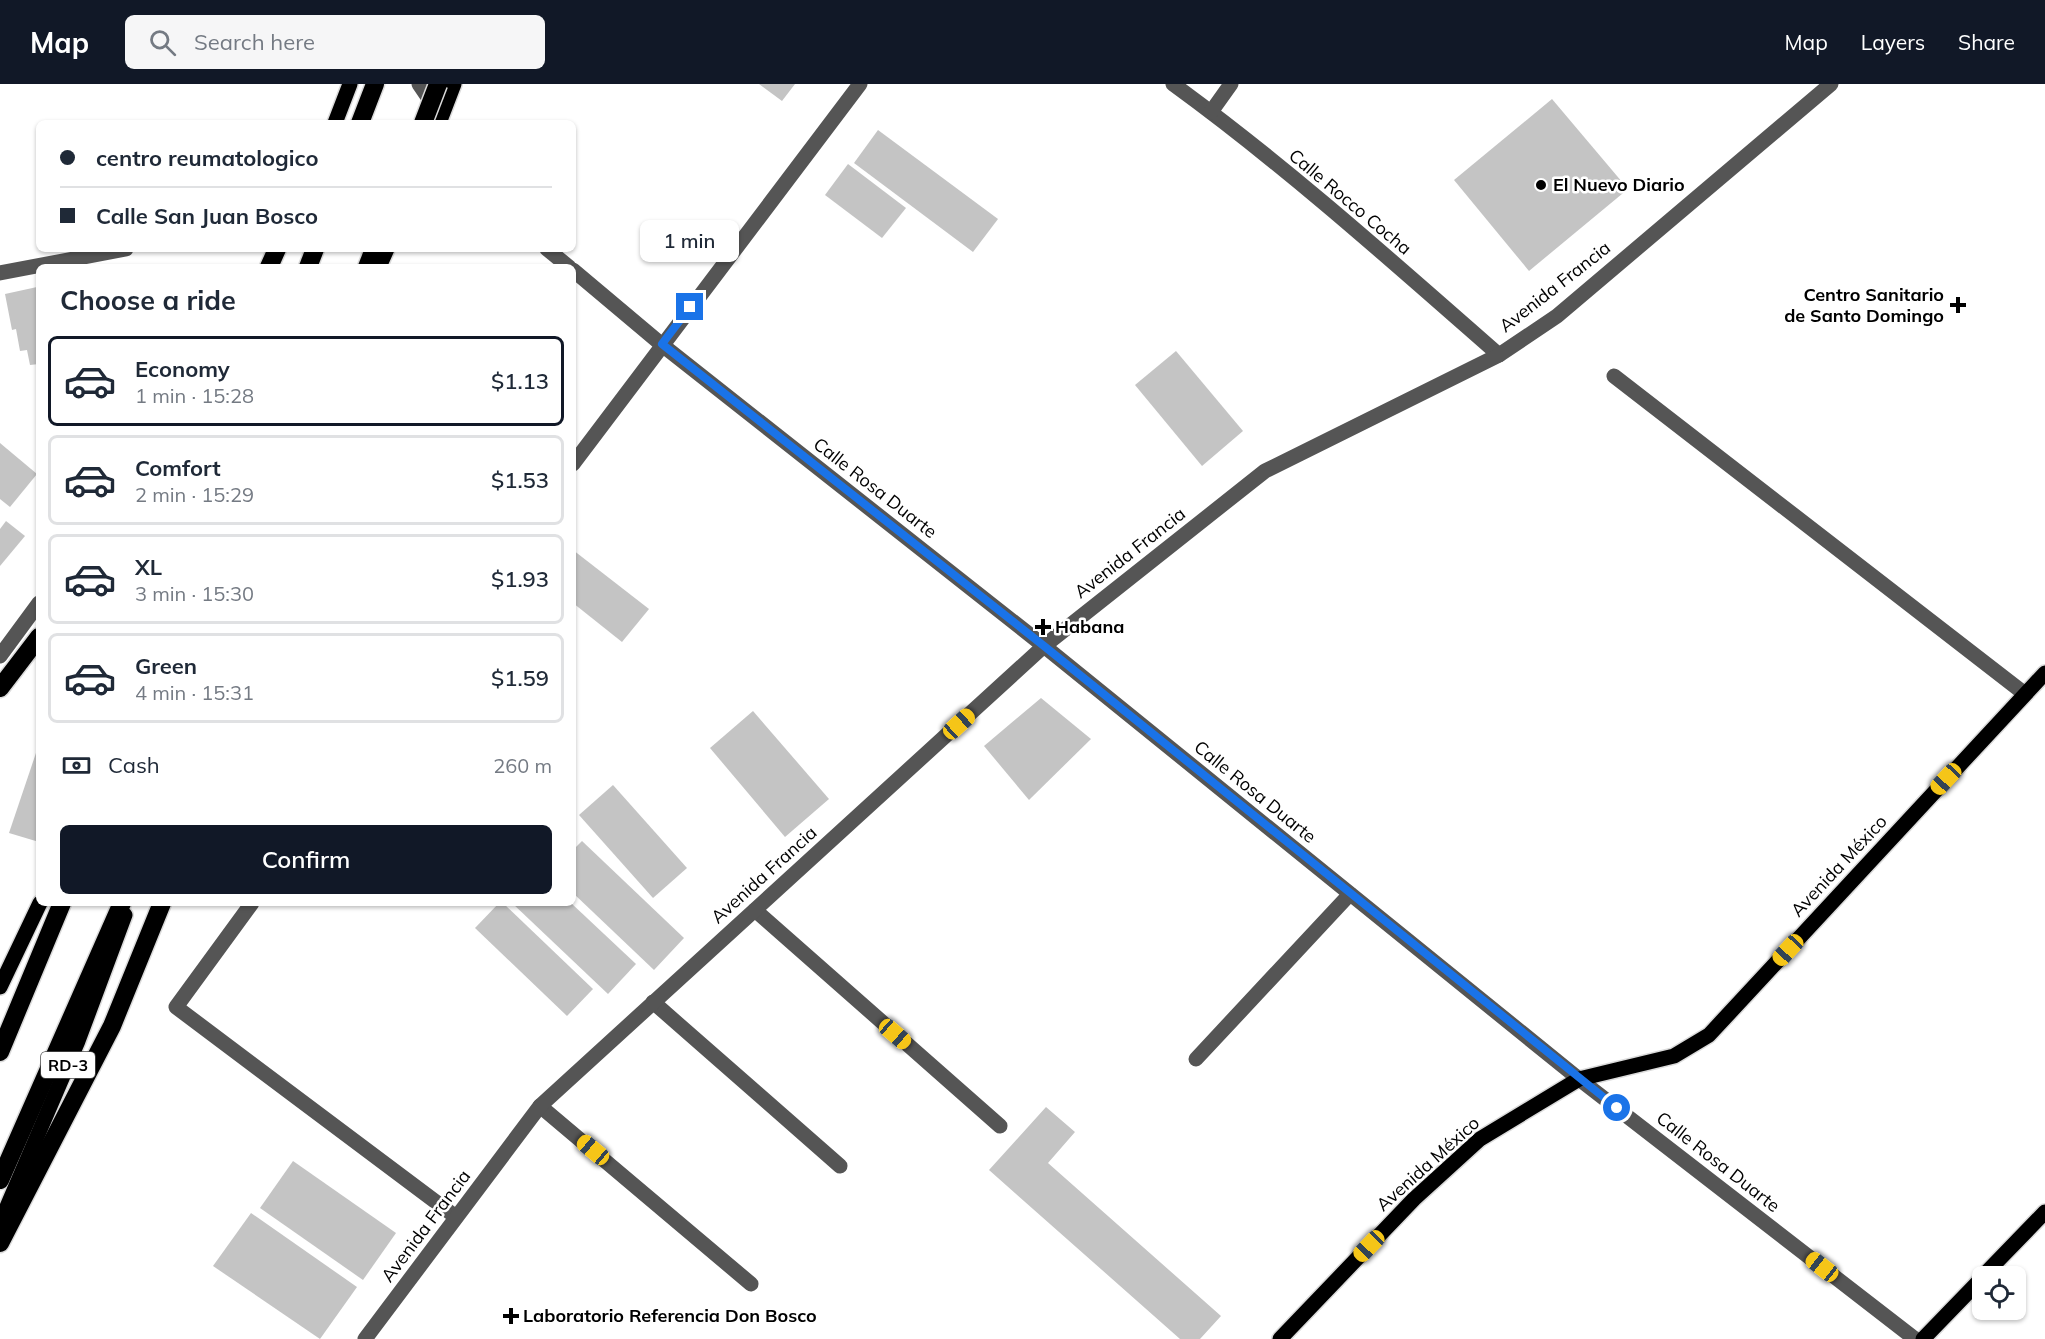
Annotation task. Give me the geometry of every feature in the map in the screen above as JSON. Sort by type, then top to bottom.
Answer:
[{"type":"highway","points":[[361,120],[375,84]]},
{"type":"highway","points":[[424,120],[438,84]]},
{"type":"highway","points":[[0,688],[34,644]]},
{"type":"highway","points":[[0,1052],[61,906]]},
{"type":"highway","name":"RD-3","points":[[0,1180],[121,906]]},
{"type":"highway","points":[[0,1243],[112,1026],[161,906]]},
{"type":"main road","points":[[336,120],[350,84]]},
{"type":"main road","points":[[440,120],[454,84]]},
{"type":"main road","name":"Avenida México","points":[[1280,1339],[1414,1199],[1480,1139],[1579,1079],[1674,1056],[1709,1035],[2045,673]]},
{"type":"main road","points":[[0,987],[38,906]]},
{"type":"main road","name":"RD-3","points":[[0,1223],[78,1041],[129,906]]},
{"type":"main road","points":[[1993,1266],[2045,1212]]},
{"type":"main road","points":[[1923,1339],[1972,1288]]},
{"type":"street","points":[[419,84],[440,120]]},
{"type":"street","points":[[576,460],[861,84]]},
{"type":"street","name":"Calle Rocco Cocha","points":[[1173,84],[1211,112],[1371,244],[1499,355]]},
{"type":"street","points":[[1211,112],[1231,84]]},
{"type":"street","name":"Avenida Francia","points":[[365,1339],[540,1106],[1044,646],[1265,471],[1499,355],[1557,316],[1831,84]]},
{"type":"street","points":[[74,263],[115,252]]},
{"type":"street","points":[[551,252],[565,264]]},
{"type":"street","points":[[0,273],[36,268]]},
{"type":"street","name":"Calle Rosa Duarte","points":[[576,272],[662,344],[1044,646],[1579,1079],[1915,1339]]},
{"type":"street","points":[[1614,376],[2025,694]]},
{"type":"street","points":[[0,656],[36,607]]},
{"type":"street","points":[[1196,1059],[1350,894]]},
{"type":"street","points":[[250,906],[176,1007],[456,1217]]},
{"type":"street","points":[[754,910],[1000,1126]]},
{"type":"street","points":[[653,1002],[840,1166]]},
{"type":"street","points":[[540,1106],[751,1284]]},
{"type":"building","points":[[759,84],[795,84],[782,101]]},
{"type":"building","name":"El Nuevo Diario","points":[[1552,99],[1628,189],[1529,271],[1454,180]]},
{"type":"building","points":[[878,130],[998,219],[973,252],[854,163]]},
{"type":"building","points":[[848,164],[906,208],[882,238],[825,195]]},
{"type":"building","points":[[36,287],[36,364],[30,365],[27,350],[20,351],[16,329],[12,330],[5,294]]},
{"type":"building","points":[[1176,351],[1243,431],[1202,466],[1135,385]]},
{"type":"building","points":[[0,443],[36,475],[10,507],[0,499]]},
{"type":"building","points":[[6,521],[25,536],[0,566],[0,529]]},
{"type":"building","points":[[576,552],[649,609],[622,642],[576,605]]},
{"type":"building","points":[[1041,698],[1091,739],[1029,800],[984,746]]},
{"type":"building","points":[[753,711],[829,799],[785,837],[710,748]]},
{"type":"building","points":[[36,753],[36,841],[9,833]]},
{"type":"building","points":[[613,785],[687,868],[653,898],[579,815]]},
{"type":"building","points":[[582,841],[684,938],[654,970],[576,896],[576,847]]},
{"type":"building","points":[[496,906],[506,906],[593,989],[567,1016],[475,928]]},
{"type":"building","points":[[515,906],[574,906],[636,964],[608,994]]},
{"type":"building","points":[[1046,1107],[1075,1132],[1048,1163],[1221,1316],[1200,1339],[1180,1339],[989,1170]]},
{"type":"building","points":[[293,1161],[396,1233],[363,1280],[260,1208]]},
{"type":"building","points":[[251,1213],[357,1287],[320,1339],[213,1266]]},
{"type":"place","name":"El Nuevo Diario","points":[[1541,185]]},
{"type":"place","name":"Centro Sanitario de Santo Domingo","points":[[1958,305]]},
{"type":"place","name":"Habana","points":[[1043,627]]},
{"type":"place","name":"Laboratorio Referencia Don Bosco","points":[[511,1316]]},
{"type":"route","points":[[690,307],[662,344],[1044,646],[1617,1108]]}]
